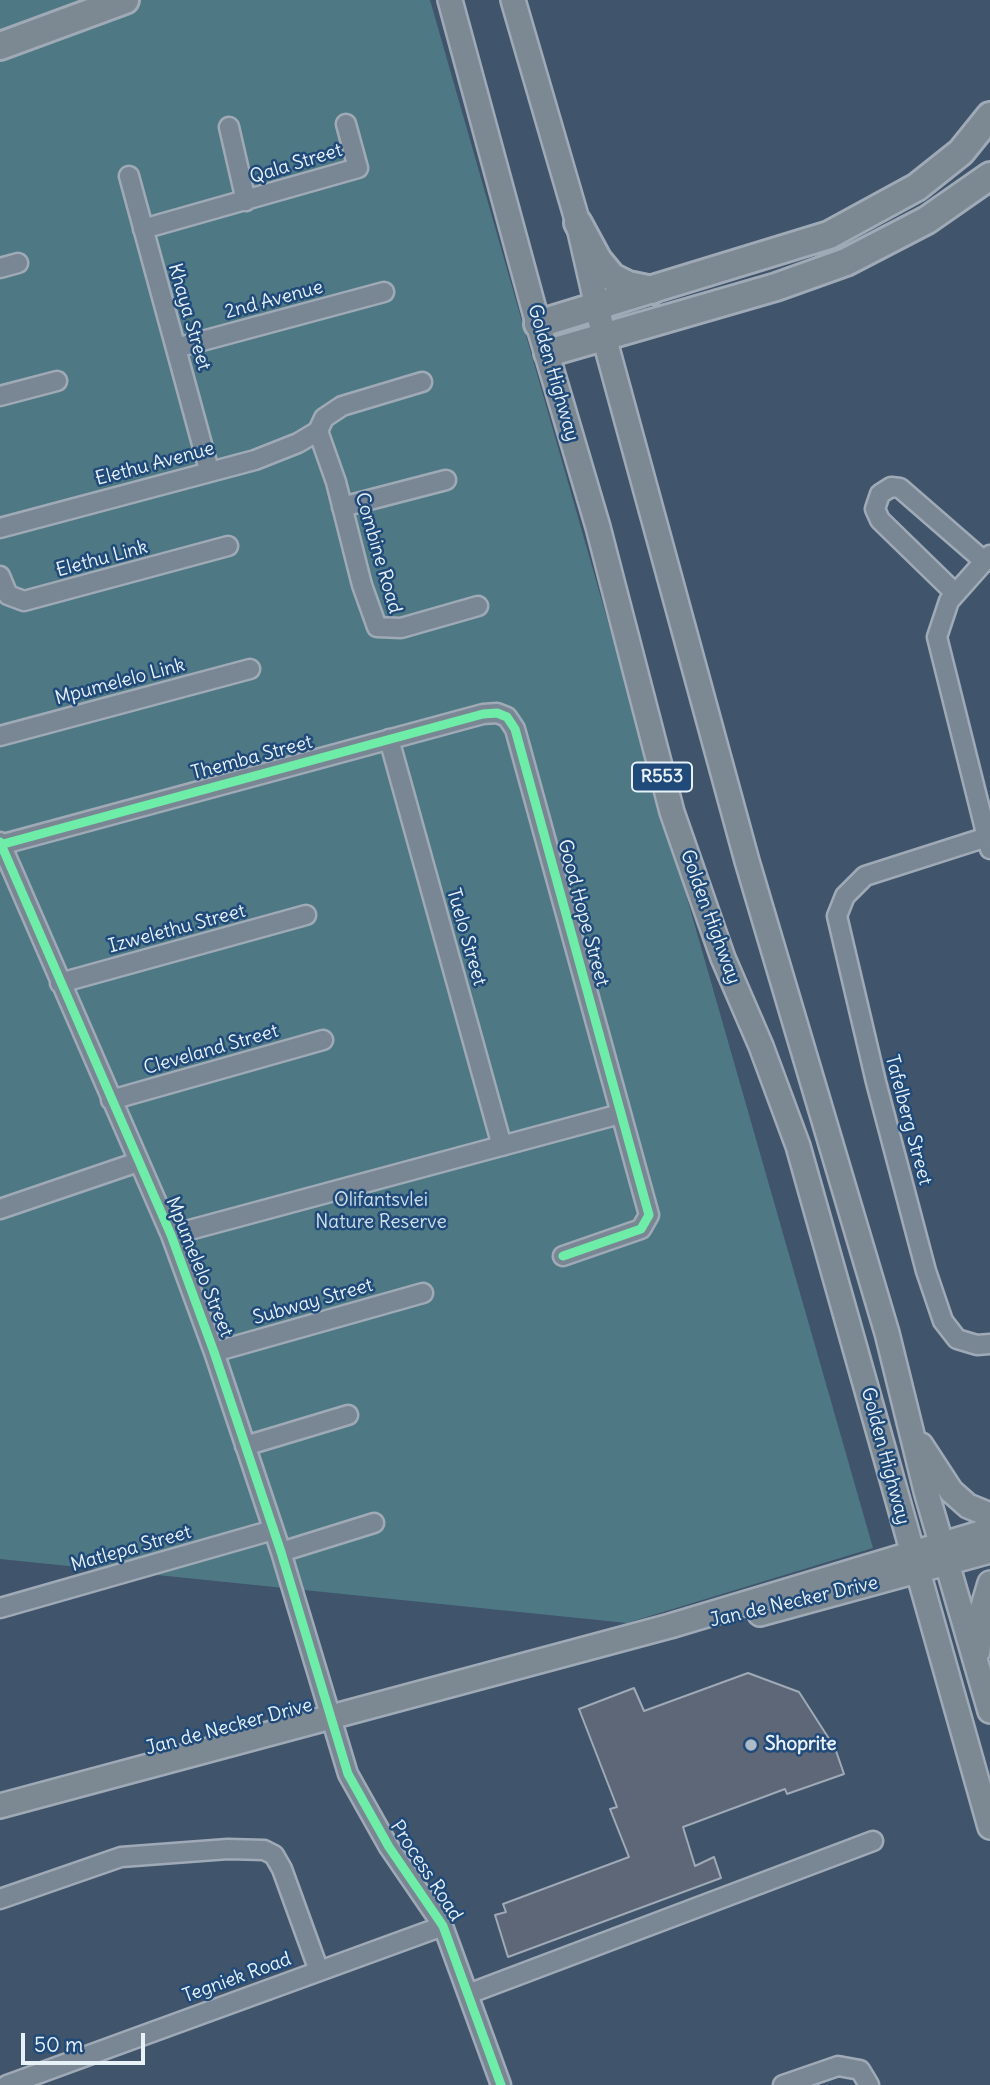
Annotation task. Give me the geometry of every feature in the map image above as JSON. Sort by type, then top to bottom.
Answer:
[{"type":"highway","points":[[26,36],[108,0]]},
{"type":"highway","points":[[0,46],[125,0]]},
{"type":"highway","points":[[538,324],[829,235],[917,187],[970,142],[990,116]]},
{"type":"highway","points":[[548,354],[776,287],[846,262],[927,220],[990,176]]},
{"type":"highway","points":[[578,223],[598,260],[612,277],[628,285],[653,290]]},
{"type":"main road","name":"Golden Highway","points":[[450,0],[538,324],[598,527],[672,812],[723,958],[761,1046],[798,1146],[848,1314],[990,1828]]},
{"type":"main road","name":"Golden Highway","points":[[513,0],[578,223],[604,337],[747,861],[887,1333],[943,1555],[990,1711]]},
{"type":"main road","points":[[912,1430],[951,1491],[968,1506],[990,1515]]},
{"type":"main road","points":[[943,1555],[990,1530]]},
{"type":"main road","points":[[943,1555],[990,1552]]},
{"type":"main road","name":"Jan de Necker Drive","points":[[0,1806],[670,1626],[747,1617],[943,1555]]},
{"type":"main road","points":[[978,1670],[981,1613],[990,1583]]},
{"type":"street","name":"Qala Street","points":[[143,229],[358,168],[346,124]]},
{"type":"street","name":"Qala Street","points":[[229,127],[246,201]]},
{"type":"street","name":"Khaya Street","points":[[129,176],[209,470]]},
{"type":"street","points":[[0,268],[18,263]]},
{"type":"street","name":"2nd Avenue","points":[[176,348],[384,292]]},
{"type":"street","points":[[0,396],[57,381]]},
{"type":"street","name":"Elethu Avenue","points":[[0,528],[273,454],[318,431],[324,418],[342,406],[422,382]]},
{"type":"street","name":"Combine Road","points":[[318,431],[342,507],[362,585],[377,627],[401,628],[478,606]]},
{"type":"street","points":[[342,507],[446,480]]},
{"type":"street","points":[[955,593],[880,520],[875,509],[880,494],[887,488],[900,488],[987,558],[955,593],[942,619],[937,646],[989,841]]},
{"type":"street","name":"Elethu Link","points":[[0,576],[8,595],[24,601],[228,547]]},
{"type":"street","name":"Mpumelelo Link","points":[[0,736],[250,669]]},
{"type":"street","name":"Themba Street","points":[[0,844],[489,713],[500,714],[512,722]]},
{"type":"street","name":"Good Hope Street","points":[[512,722],[649,1213],[648,1222],[641,1229],[563,1256]]},
{"type":"street","name":"Tuelo Street","points":[[389,739],[502,1146]]},
{"type":"street","name":"Tafelberg Street","points":[[989,841],[865,876],[845,896],[838,921],[926,1271],[947,1329],[965,1343],[990,1344]]},
{"type":"street","name":"Mpumelelo Street","points":[[0,844],[170,1235],[214,1352],[281,1552],[330,1718]]},
{"type":"street","name":"Izwelethu Street","points":[[60,984],[306,915]]},
{"type":"street","name":"Cleveland Street","points":[[111,1100],[323,1041]]},
{"type":"street","points":[[170,1235],[620,1114]]},
{"type":"street","points":[[0,1209],[138,1162]]},
{"type":"street","name":"Subway Street","points":[[214,1352],[423,1293]]},
{"type":"street","points":[[245,1446],[348,1415]]},
{"type":"street","points":[[281,1552],[374,1523]]},
{"type":"street","name":"Matlepa Street","points":[[0,1608],[273,1530]]},
{"type":"street","name":"Process Road","points":[[330,1718],[360,1799],[443,1926],[501,2085]]},
{"type":"street","points":[[468,1994],[873,1841]]},
{"type":"street","points":[[0,1899],[121,1857],[228,1849],[264,1850],[274,1855],[282,1869],[318,1971]]},
{"type":"street","name":"Tegniek Road","points":[[7,2085],[40,2079],[318,1971],[443,1926]]},
{"type":"street","points":[[783,2085],[838,2066],[860,2070],[870,2085]]},
{"type":"green space","name":"Olifantsvlei Nature Reserve","points":[[0,0],[430,0],[873,1548],[627,1623],[0,1559]]},
{"type":"building","points":[[748,1673],[799,1692],[835,1748],[844,1774],[787,1794],[785,1789],[683,1827],[695,1866],[714,1857],[721,1878],[508,1957],[495,1915],[506,1912],[503,1904],[629,1857],[610,1809],[617,1807],[579,1709],[634,1688],[644,1711]]},
{"type":"cycle path","points":[[0,845],[483,714],[497,713],[507,717],[515,729],[649,1215],[641,1229],[563,1256]]},
{"type":"cycle path","points":[[0,842],[171,1235],[214,1352],[281,1552],[348,1774],[389,1847],[443,1926],[501,2085]]},
{"type":"place","name":"Shoprite","points":[[751,1745]]}]
